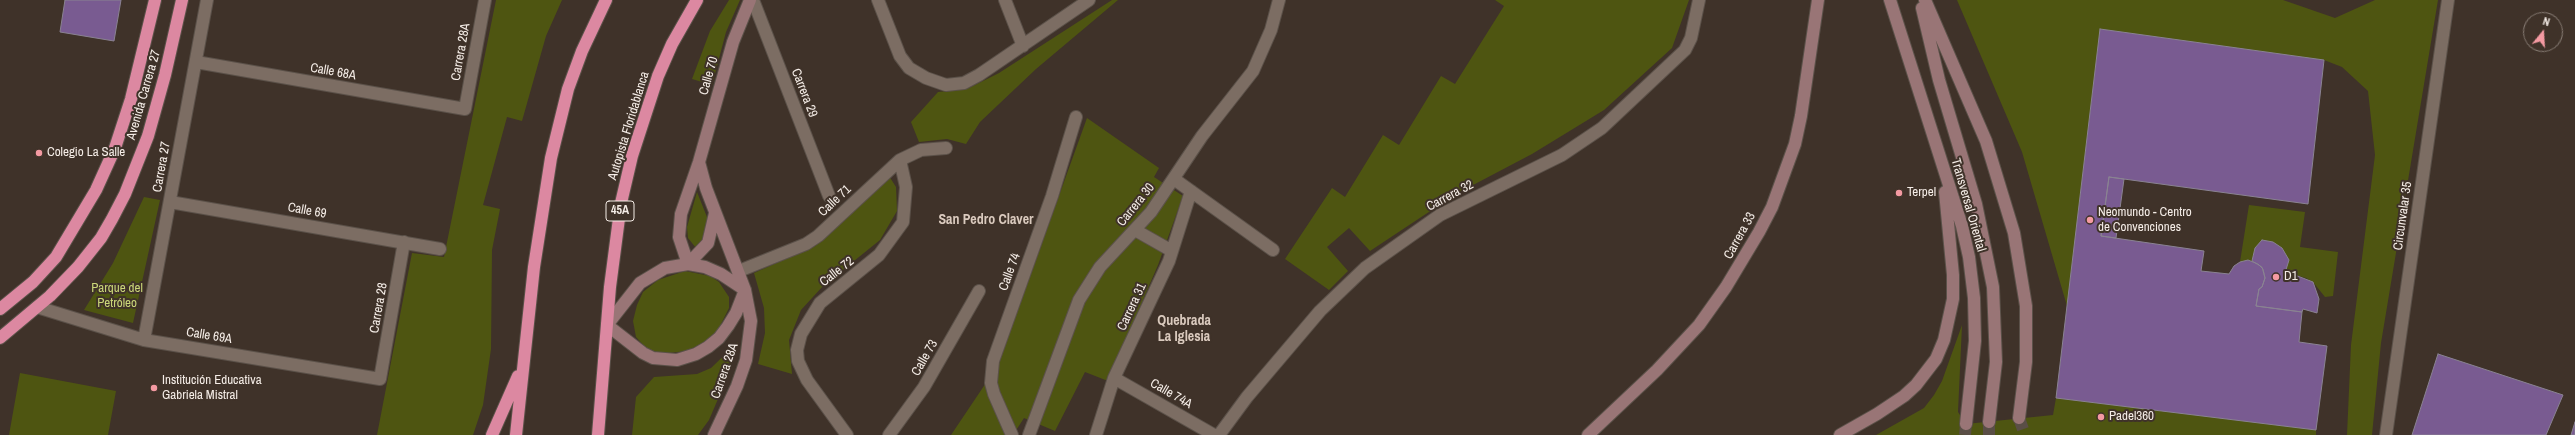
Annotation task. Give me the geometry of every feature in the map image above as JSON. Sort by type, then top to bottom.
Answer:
[{"type":"highway","name":"Avenida Carrera 27","points":[[3,305],[33,282],[56,257],[96,190],[115,148],[131,99],[155,0]]},
{"type":"highway","name":"Avenida Carrera 27","points":[[0,338],[62,284],[91,252],[125,194],[158,105],[182,0]]},
{"type":"highway","points":[[516,435],[541,210],[558,122],[582,51],[606,0]]},
{"type":"highway","name":"Autopista Floridablanca","points":[[598,435],[616,239],[632,156],[658,76],[672,44],[697,0]]},
{"type":"highway","points":[[492,435],[523,364]]},
{"type":"main road","name":"Calle 70","points":[[688,264],[682,250],[679,225],[699,162],[733,42],[750,0]]},
{"type":"main road","name":"Carrera 33","points":[[1588,435],[1657,370],[1699,325],[1726,287],[1759,232],[1772,207],[1795,144],[1801,116],[1818,0]]},
{"type":"main road","name":"Transversal Oriental","points":[[1890,0],[1966,240],[1972,276],[1975,341],[1966,424]]},
{"type":"main road","points":[[1920,0],[1939,80],[1976,204],[1993,287],[1996,362],[1990,422]]},
{"type":"main road","points":[[1925,0],[1986,141],[2014,234],[2026,306],[2026,362],[2019,418]]},
{"type":"main road","points":[[699,162],[715,213],[739,271],[745,290],[736,313],[719,338],[696,354],[686,358],[666,360],[653,358],[642,353],[607,325],[640,283],[661,270],[688,264],[705,267],[722,274],[745,290]]},
{"type":"main road","points":[[1840,435],[1877,414],[1916,386],[1936,359],[1944,340],[1952,299],[1953,275],[1942,165]]},
{"type":"main road","points":[[688,264],[708,243],[715,213]]},
{"type":"main road","name":"Carrera 28A","points":[[714,435],[737,386],[746,360],[751,322],[745,290]]},
{"type":"street","name":"Carrera 27","points":[[144,340],[207,0]]},
{"type":"street","name":"Carrera 28A","points":[[465,109],[485,0]]},
{"type":"street","name":"Carrera 29","points":[[753,0],[829,196]]},
{"type":"street","points":[[878,0],[900,56],[909,68],[937,83],[956,84],[979,75],[1089,0]]},
{"type":"street","points":[[1005,0],[1023,46]]},
{"type":"street","name":"Carrera 30","points":[[1029,435],[1079,300],[1100,267],[1151,212],[1202,136],[1253,71],[1271,30],[1279,0]]},
{"type":"street","name":"Carrera 32","points":[[1219,435],[1247,397],[1320,311],[1365,268],[1440,215],[1562,155],[1608,123],[1685,50],[1691,38],[1699,0]]},
{"type":"street","name":"Circunvalar 35","points":[[2386,435],[2448,0]]},
{"type":"street","name":"Calle 68A","points":[[196,62],[465,109]]},
{"type":"street","name":"Calle 74","points":[[1012,435],[994,394],[991,383],[993,361],[1052,196],[1076,117]]},
{"type":"street","name":"Calle 71","points":[[739,271],[806,244],[818,236],[900,160],[921,150],[946,148]]},
{"type":"street","name":"Calle 72","points":[[847,435],[807,380],[798,361],[797,350],[801,334],[820,303],[879,254],[903,222],[906,187],[900,160]]},
{"type":"street","points":[[1174,179],[1273,250]]},
{"type":"street","name":"Carrera 31","points":[[1096,435],[1114,378],[1172,251],[1191,191]]},
{"type":"street","name":"Calle 69","points":[[170,202],[440,249]]},
{"type":"street","points":[[1135,230],[1172,251]]},
{"type":"street","name":"Carrera 28","points":[[380,379],[404,242]]},
{"type":"street","name":"Calle 73","points":[[889,435],[924,387],[979,291]]},
{"type":"street","name":"Calle 69A","points":[[37,307],[144,340],[380,379]]},
{"type":"street","name":"Calle 74A","points":[[1114,378],[1214,435]]},
{"type":"green space","points":[[496,0],[562,0],[546,36],[522,121],[507,117],[483,205],[500,209],[492,250],[491,349],[483,405],[473,435],[377,435],[412,253],[444,257]]},
{"type":"green space","points":[[729,0],[740,0],[726,32],[712,85],[692,79],[710,31]]},
{"type":"green space","points":[[1112,0],[1118,0],[1036,69],[980,122],[966,144],[947,139],[919,142],[911,122],[938,92],[967,89],[999,73]]},
{"type":"green space","points":[[1495,0],[1689,0],[1672,48],[1604,110],[1532,154],[1456,194],[1370,251],[1349,228],[1327,247],[1348,271],[1329,290],[1285,259],[1332,188],[1345,197],[1383,135],[1399,145],[1441,76],[1455,84],[1504,6]]},
{"type":"green space","points":[[1957,0],[2283,0],[2335,18],[2375,0],[2438,0],[2381,343],[2372,435],[2347,435],[2351,345],[2375,155],[2368,91],[2342,67],[2324,60],[2100,29],[2067,306],[2022,152]]},
{"type":"green space","points":[[1087,118],[1159,168],[1154,177],[1183,196],[1158,265],[1108,381],[1085,372],[1055,431],[1024,418],[1013,435],[951,435],[998,365]]},
{"type":"green space","points":[[889,176],[896,187],[897,211],[880,240],[823,286],[801,310],[789,340],[792,374],[758,364],[765,333],[764,308],[754,273],[815,246]]},
{"type":"green space","points":[[697,192],[709,222],[703,243],[696,248],[688,238],[687,227]]},
{"type":"green space","name":"Parque del Petróleo","points":[[144,197],[160,200],[133,323],[84,310],[113,263]]},
{"type":"green space","points":[[2249,205],[2305,212],[2300,247],[2338,252],[2333,296],[2325,297],[2313,282],[2306,278],[2296,275],[2293,281],[2288,280],[2285,273],[2289,260],[2282,248],[2273,242],[2262,240],[2255,248],[2252,261],[2240,262]]},
{"type":"green space","points":[[685,271],[710,276],[719,282],[729,297],[729,308],[717,332],[705,342],[687,351],[659,354],[646,348],[636,337],[633,321],[637,305],[643,292],[658,280]]},
{"type":"green space","points":[[1962,325],[1958,412],[1966,424],[2053,415],[2056,398],[2316,430],[2316,435],[1876,435],[1924,408],[1942,381]]},
{"type":"green space","points":[[738,342],[727,378],[709,420],[698,435],[632,435],[636,397],[654,377],[697,374],[711,368]]},
{"type":"green space","points":[[20,373],[116,391],[108,435],[9,435]]},
{"type":"building","points":[[65,0],[121,0],[114,41],[60,32]]},
{"type":"building","name":"Neomundo - Centro de Convenciones","points":[[2100,29],[2324,60],[2308,204],[2109,177],[2101,236],[2204,251],[2201,271],[2229,274],[2234,266],[2240,262],[2248,260],[2258,264],[2263,269],[2265,278],[2262,287],[2259,289],[2256,306],[2302,312],[2299,342],[2327,346],[2316,430],[2056,398]]},
{"type":"building","points":[[2109,177],[2124,179],[2116,238],[2101,236]]},
{"type":"building","name":"D1","points":[[2262,240],[2273,242],[2282,248],[2289,260],[2285,273],[2288,280],[2293,281],[2295,275],[2313,282],[2319,299],[2317,313],[2303,309],[2302,312],[2256,306],[2259,289],[2262,287],[2265,278],[2262,267],[2252,261],[2255,248]]},
{"type":"building","points":[[2438,354],[2563,395],[2546,435],[2412,435]]},
{"type":"building","points":[[2575,422],[2575,435],[2571,435]]},
{"type":"tunnel","points":[[2019,418],[2025,435]]},
{"type":"tunnel","points":[[1989,422],[1989,435]]},
{"type":"tunnel","points":[[1965,435],[1966,424]]},
{"type":"place","name":"Colegio La Salle","points":[[39,153]]},
{"type":"place","name":"Terpel","points":[[1899,193]]},
{"type":"place","name":"Neomundo - Centro de Convenciones","points":[[2090,220]]},
{"type":"place","name":"D1","points":[[2276,277]]},
{"type":"place","name":"Institución Educativa Gabriela Mistral","points":[[154,388]]},
{"type":"place","name":"Padel360","points":[[2101,417]]},
{"type":"district","name":"San Pedro Claver","points":[[986,220]]},
{"type":"district","name":"Quebrada La Iglesia","points":[[1184,330]]}]
